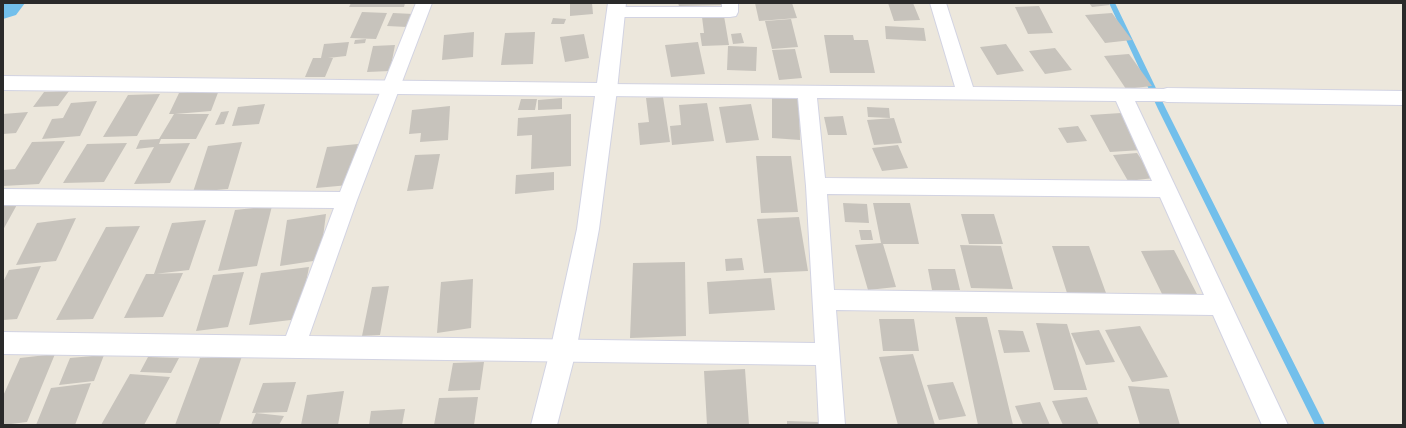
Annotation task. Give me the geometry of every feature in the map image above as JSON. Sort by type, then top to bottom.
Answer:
[{"type":"street","points":[[294,346],[347,200],[424,3]]},
{"type":"street","points":[[544,425],[563,351],[588,229],[617,7],[730,12],[730,3]]},
{"type":"street","points":[[938,3],[966,94]]},
{"type":"street","points":[[3,83],[1403,98]]},
{"type":"street","points":[[807,92],[816,186],[832,425]]},
{"type":"street","points":[[1123,95],[1275,425]]},
{"type":"street","points":[[816,186],[1166,189]]},
{"type":"street","points":[[3,197],[347,200]]},
{"type":"street","points":[[823,300],[1220,305]]},
{"type":"street","points":[[3,343],[827,354]]},
{"type":"building","points":[[351,3],[405,3],[404,7],[349,7]]},
{"type":"building","points":[[570,3],[592,3],[593,14],[570,16]]},
{"type":"building","points":[[678,3],[726,3],[727,5],[679,6]]},
{"type":"building","points":[[755,3],[792,3],[797,18],[759,21]]},
{"type":"building","points":[[888,3],[913,3],[920,20],[894,21]]},
{"type":"building","points":[[1089,3],[1108,3],[1110,5],[1092,7]]},
{"type":"building","points":[[1039,6],[1053,33],[1028,34],[1015,7]]},
{"type":"building","points":[[362,12],[387,13],[376,39],[350,38]]},
{"type":"building","points":[[393,13],[413,14],[407,27],[387,26]]},
{"type":"building","points":[[1112,13],[1132,40],[1105,43],[1085,15]]},
{"type":"building","points":[[724,16],[729,45],[702,46],[700,33],[704,33],[702,17]]},
{"type":"building","points":[[553,18],[566,19],[564,24],[551,24]]},
{"type":"building","points":[[791,19],[798,47],[772,49],[765,21]]},
{"type":"building","points":[[885,26],[924,28],[926,41],[886,39]]},
{"type":"building","points":[[474,32],[473,57],[442,60],[444,35]]},
{"type":"building","points":[[535,32],[533,64],[501,65],[505,33]]},
{"type":"building","points":[[741,33],[744,43],[733,44],[731,34]]},
{"type":"building","points":[[584,34],[589,58],[565,62],[560,37]]},
{"type":"building","points":[[824,35],[853,35],[854,40],[868,40],[875,73],[830,73]]},
{"type":"building","points":[[366,39],[365,43],[354,44],[355,40]]},
{"type":"building","points":[[349,42],[346,56],[328,58],[333,58],[325,77],[305,77],[313,58],[321,58],[324,44]]},
{"type":"building","points":[[698,42],[705,74],[671,77],[665,45]]},
{"type":"building","points":[[1006,44],[1024,71],[997,75],[980,47]]},
{"type":"building","points":[[395,45],[390,71],[367,72],[373,46]]},
{"type":"building","points":[[728,46],[757,47],[756,71],[727,70]]},
{"type":"building","points":[[1055,48],[1072,70],[1045,74],[1029,51]]},
{"type":"building","points":[[795,49],[802,78],[779,80],[772,50]]},
{"type":"building","points":[[1129,54],[1152,86],[1126,89],[1104,56]]},
{"type":"building","points":[[219,90],[211,111],[175,114],[209,114],[196,139],[161,139],[159,144],[190,143],[170,183],[134,184],[154,147],[136,149],[140,140],[159,139],[174,114],[169,114],[179,93]]},
{"type":"building","points":[[69,91],[58,106],[33,107],[44,92]]},
{"type":"building","points":[[160,94],[137,136],[103,137],[128,95]]},
{"type":"building","points":[[772,96],[799,97],[800,140],[772,138]]},
{"type":"building","points":[[663,97],[670,142],[640,145],[638,123],[649,122],[646,98]]},
{"type":"building","points":[[562,98],[562,109],[538,110],[538,100]]},
{"type":"building","points":[[521,99],[537,99],[535,110],[518,110]]},
{"type":"building","points":[[97,101],[80,136],[42,139],[52,119],[63,118],[71,103]]},
{"type":"building","points":[[707,103],[714,141],[672,145],[670,126],[681,125],[679,105]]},
{"type":"building","points":[[265,104],[259,124],[232,126],[238,107]]},
{"type":"building","points":[[751,104],[759,140],[726,143],[719,107]]},
{"type":"building","points":[[450,106],[448,140],[420,142],[421,133],[409,134],[412,110]]},
{"type":"building","points":[[867,107],[889,108],[890,118],[868,117]]},
{"type":"building","points":[[229,111],[224,124],[215,125],[221,112]]},
{"type":"building","points":[[28,112],[16,133],[3,134],[3,114]]},
{"type":"building","points":[[1121,113],[1142,150],[1110,152],[1090,115]]},
{"type":"building","points":[[571,114],[571,166],[531,169],[532,135],[517,136],[518,118]]},
{"type":"building","points":[[843,116],[847,135],[828,135],[824,117]]},
{"type":"building","points":[[894,118],[902,143],[874,145],[867,120]]},
{"type":"building","points":[[1078,126],[1087,141],[1067,143],[1058,128]]},
{"type":"building","points":[[65,141],[39,184],[3,186],[3,170],[15,169],[32,142]]},
{"type":"building","points":[[242,142],[228,189],[193,192],[208,146]]},
{"type":"building","points":[[127,143],[104,182],[63,183],[87,144]]},
{"type":"building","points":[[358,144],[349,185],[316,188],[327,147]]},
{"type":"building","points":[[898,145],[908,168],[882,171],[872,148]]},
{"type":"building","points":[[1137,153],[1154,178],[1128,181],[1113,155]]},
{"type":"building","points":[[440,154],[433,189],[407,191],[415,155]]},
{"type":"building","points":[[756,156],[791,156],[798,212],[761,213]]},
{"type":"building","points":[[554,172],[554,190],[515,194],[516,175]]},
{"type":"building","points":[[19,201],[3,230],[3,202]]},
{"type":"building","points":[[843,203],[867,204],[869,223],[845,222]]},
{"type":"building","points":[[873,203],[910,203],[919,244],[883,244],[896,287],[868,290],[855,245],[881,243]]},
{"type":"building","points":[[272,206],[257,266],[218,271],[235,210]]},
{"type":"building","points":[[326,214],[320,260],[280,266],[287,220]]},
{"type":"building","points":[[961,214],[994,214],[1003,244],[969,244]]},
{"type":"building","points":[[799,217],[808,271],[764,273],[757,219]]},
{"type":"building","points":[[76,218],[56,261],[16,265],[37,223]]},
{"type":"building","points":[[206,220],[189,270],[154,274],[172,223]]},
{"type":"building","points":[[140,226],[93,319],[56,320],[106,227]]},
{"type":"building","points":[[859,230],[871,230],[873,240],[861,240]]},
{"type":"building","points":[[960,245],[1001,246],[1013,289],[971,288]]},
{"type":"building","points":[[1052,246],[1089,246],[1106,293],[1067,293]]},
{"type":"building","points":[[1174,250],[1198,296],[1164,298],[1141,251]]},
{"type":"building","points":[[742,258],[744,270],[726,271],[725,259]]},
{"type":"building","points":[[685,262],[686,336],[630,338],[633,263]]},
{"type":"building","points":[[41,266],[17,319],[3,320],[3,282],[9,270]]},
{"type":"building","points":[[309,267],[299,319],[249,325],[261,273]]},
{"type":"building","points":[[928,269],[955,269],[960,290],[932,290]]},
{"type":"building","points":[[244,272],[228,327],[196,331],[213,275]]},
{"type":"building","points":[[183,273],[163,317],[124,318],[146,274]]},
{"type":"building","points":[[771,278],[775,310],[709,314],[707,282]]},
{"type":"building","points":[[473,279],[471,328],[437,333],[441,282]]},
{"type":"building","points":[[389,286],[380,335],[362,336],[372,287]]},
{"type":"building","points":[[955,317],[987,317],[1013,425],[978,425]]},
{"type":"building","points":[[879,319],[914,319],[919,351],[883,351]]},
{"type":"building","points":[[1036,323],[1067,324],[1087,390],[1054,390]]},
{"type":"building","points":[[1140,326],[1168,377],[1132,382],[1105,330]]},
{"type":"building","points":[[998,330],[1023,331],[1030,352],[1004,353]]},
{"type":"building","points":[[1099,330],[1115,362],[1086,365],[1071,333]]},
{"type":"building","points":[[55,354],[27,422],[3,425],[3,396],[20,358]]},
{"type":"building","points":[[913,354],[935,425],[898,425],[879,357]]},
{"type":"building","points":[[104,355],[94,381],[59,385],[70,358]]},
{"type":"building","points":[[242,356],[219,425],[175,425],[200,358]]},
{"type":"building","points":[[148,357],[179,358],[171,373],[140,372]]},
{"type":"building","points":[[484,362],[480,390],[448,391],[453,363]]},
{"type":"building","points":[[745,369],[749,425],[707,425],[704,371]]},
{"type":"building","points":[[130,374],[170,377],[144,425],[101,425]]},
{"type":"building","points":[[296,382],[287,412],[252,413],[263,383]]},
{"type":"building","points":[[953,382],[966,416],[939,420],[927,385]]},
{"type":"building","points":[[91,383],[75,425],[36,425],[51,388]]},
{"type":"building","points":[[1128,386],[1169,389],[1180,425],[1140,425]]},
{"type":"building","points":[[344,391],[338,425],[301,425],[307,395]]},
{"type":"building","points":[[478,397],[474,425],[434,425],[439,398]]},
{"type":"building","points":[[1087,397],[1099,425],[1063,425],[1052,401]]},
{"type":"building","points":[[1040,402],[1050,425],[1023,425],[1015,406]]},
{"type":"building","points":[[405,409],[402,425],[369,425],[371,411]]},
{"type":"building","points":[[256,413],[284,416],[279,425],[251,425]]},
{"type":"building","points":[[787,421],[819,422],[819,425],[787,425]]},
{"type":"waterway","points":[[3,7],[7,3]]},
{"type":"waterway","points":[[1112,3],[1162,109],[1320,425]]}]
